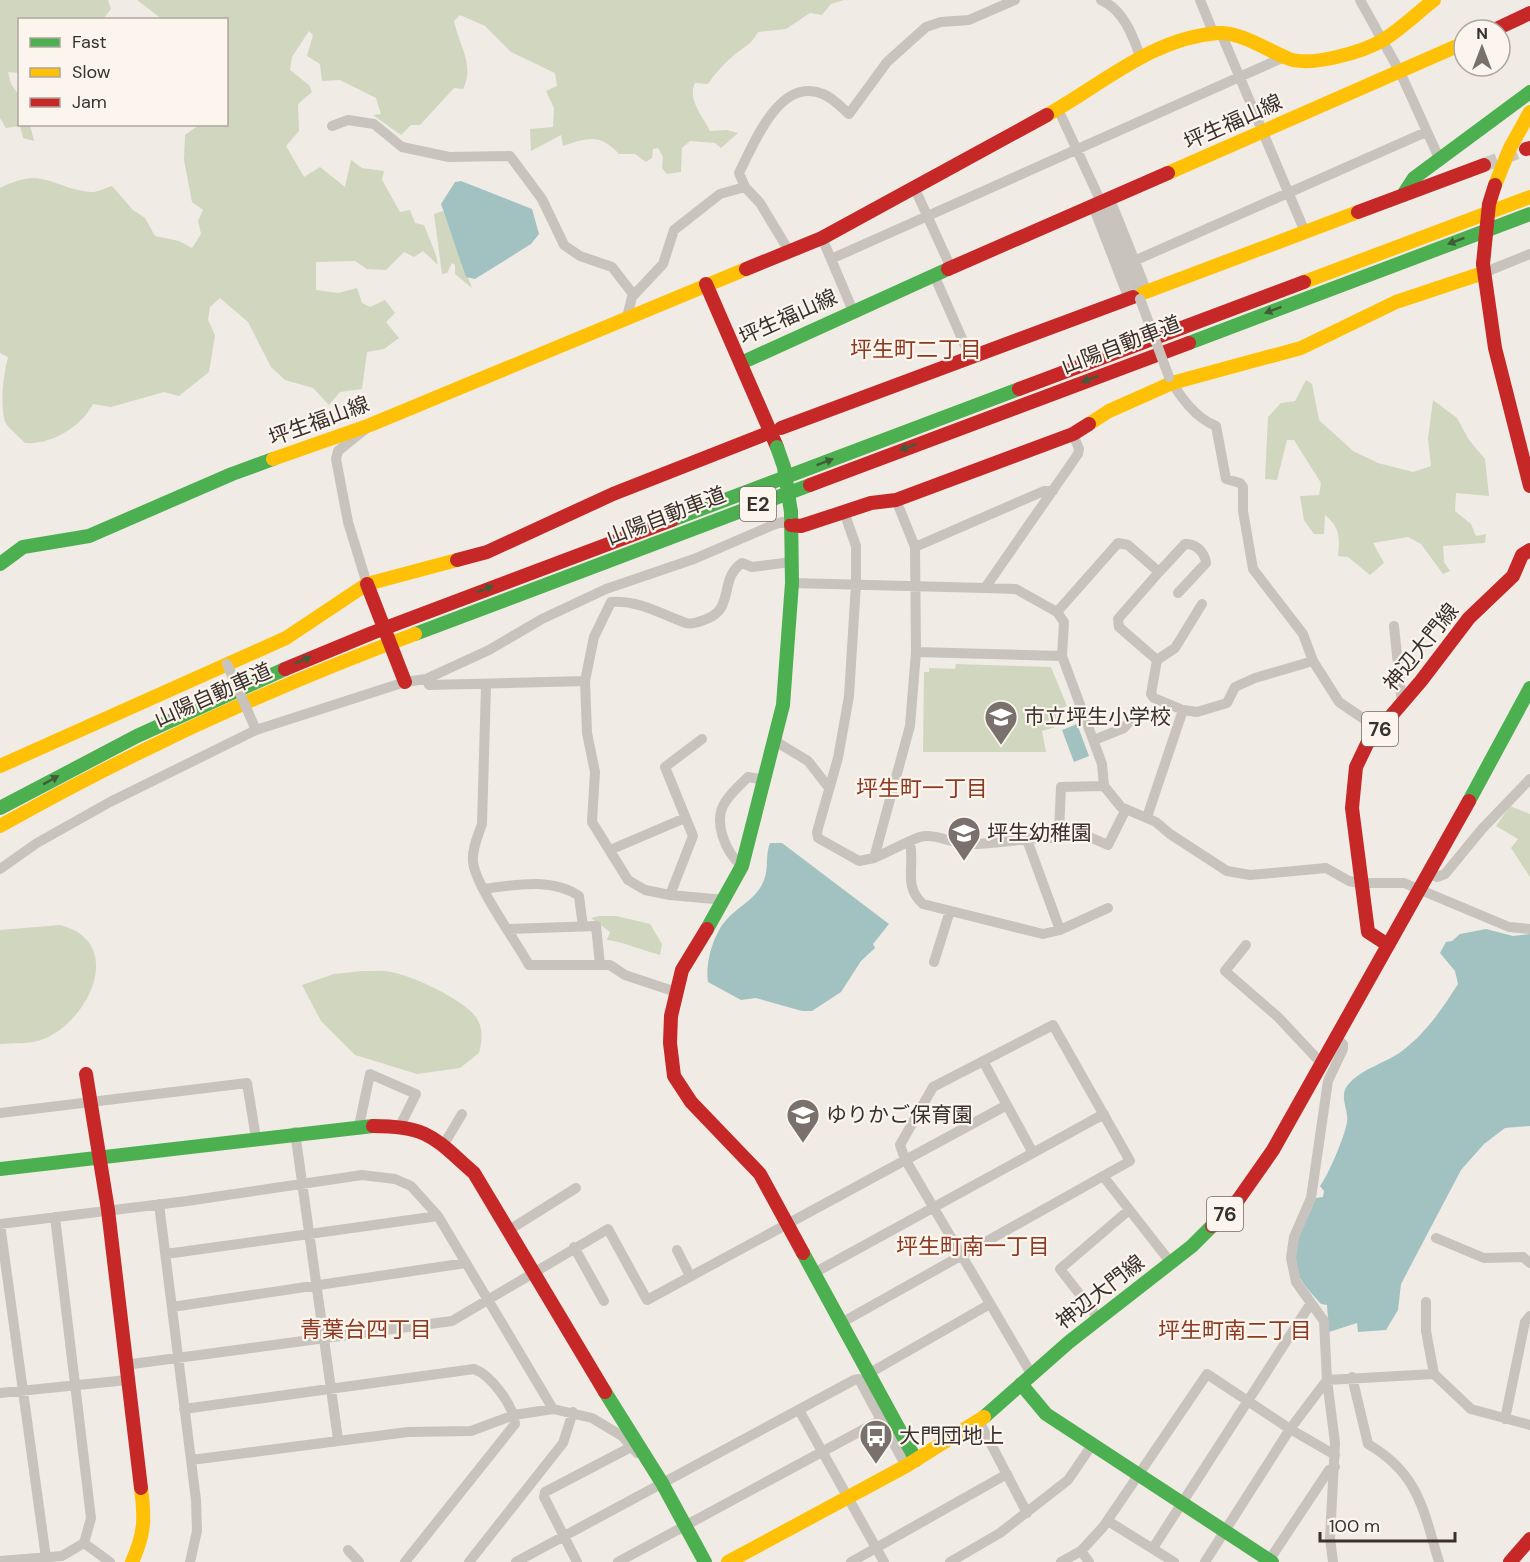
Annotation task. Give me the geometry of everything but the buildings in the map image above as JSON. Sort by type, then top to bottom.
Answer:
[{"type":"main road","points":[[706,284],[822,238],[1058,109],[1104,82],[1140,56],[1176,40],[1217,33],[1250,41],[1282,57],[1310,63],[1365,48],[1383,40],[1434,0]]},
{"type":"main road","points":[[1512,22],[1530,13]]},
{"type":"main road","name":"坪生福山線","points":[[0,564],[23,547],[88,537],[232,474],[370,425],[706,284],[741,363],[934,274],[1452,48]]},
{"type":"main road","points":[[1403,195],[1414,177],[1530,92]]},
{"type":"main road","points":[[1530,112],[1510,148],[1495,185],[1490,204],[1483,268],[1493,340],[1530,486]]},
{"type":"main road","points":[[781,428],[971,359],[1484,165]]},
{"type":"main road","points":[[1426,168],[1423,177],[1425,181],[1433,184]]},
{"type":"main road","name":"山陽自動車道","points":[[0,808],[142,734],[223,695],[362,637],[1530,197]]},
{"type":"main road","name":"山陽自動車道","points":[[0,826],[150,747],[249,701],[377,648],[1530,213]]},
{"type":"main road","points":[[791,519],[801,526],[871,503],[896,500],[1073,434],[1109,411],[1170,380],[1301,348],[1396,302],[1483,268]]},
{"type":"main road","points":[[741,363],[784,467],[791,519],[792,583],[783,705],[742,866],[725,900],[682,970],[676,992],[670,1043],[674,1076],[691,1102],[760,1174],[868,1374],[911,1463]]},
{"type":"main road","points":[[0,766],[311,624],[352,590],[487,552],[533,533],[613,494],[763,435]]},
{"type":"main road","name":"神辺大門線","points":[[1388,945],[1377,940],[1368,932],[1360,883],[1352,808],[1353,783],[1364,750],[1470,618],[1513,576],[1522,555],[1530,550]]},
{"type":"main road","points":[[367,584],[405,682]]},
{"type":"main road","name":"神辺大門線","points":[[728,1562],[911,1463],[979,1421],[1099,1319],[1172,1263],[1238,1200],[1273,1150],[1517,716],[1530,688]]},
{"type":"main road","points":[[86,1074],[108,1210],[145,1519],[142,1540],[132,1562]]},
{"type":"main road","points":[[0,1169],[359,1126],[400,1126],[427,1133],[444,1144],[474,1173],[648,1464],[662,1483],[705,1562]]},
{"type":"main road","points":[[1021,1384],[1046,1414],[1269,1561]]},
{"type":"main road","points":[[1510,1562],[1530,1539]]},
{"type":"street","points":[[789,251],[760,203],[745,187],[738,174],[762,129],[783,99],[808,92],[822,93],[849,114],[887,62],[926,27],[941,22],[969,20],[1015,0]]},
{"type":"street","points":[[1101,0],[1106,2],[1127,23],[1140,56]]},
{"type":"street","points":[[1200,0],[1240,78],[1305,232]]},
{"type":"street","points":[[1360,0],[1400,72],[1439,158]]},
{"type":"street","points":[[831,259],[1078,151],[1282,57]]},
{"type":"street","points":[[1058,109],[1101,202],[1170,380],[1187,404],[1216,426],[1226,479],[1240,483],[1243,487],[1243,511],[1253,569],[1303,634],[1313,661],[1339,702],[1380,730]]},
{"type":"street","points":[[332,126],[348,120],[374,124],[402,147],[449,157],[510,156],[542,199],[564,246],[580,256],[612,267],[633,294],[627,317]]},
{"type":"street","points":[[1134,261],[1426,132]]},
{"type":"street","points":[[632,297],[663,264],[675,230],[720,194],[745,187]]},
{"type":"street","points":[[915,189],[951,268]]},
{"type":"street","points":[[1101,202],[1134,261],[1138,296]]},
{"type":"street","points":[[822,238],[853,311]]},
{"type":"street","points":[[1483,268],[1530,254]]},
{"type":"street","points":[[934,274],[971,359]]},
{"type":"street","points":[[367,584],[348,522],[336,459],[338,451],[370,425]]},
{"type":"street","points":[[985,588],[1078,454],[1073,434]]},
{"type":"street","points":[[915,547],[1044,491],[1053,491]]},
{"type":"street","points":[[873,858],[910,726],[916,652],[915,547],[896,500]]},
{"type":"street","points":[[844,512],[856,546],[849,696],[838,758],[818,838],[859,861],[873,858],[920,837],[928,836],[963,844],[1008,843],[1026,837],[1054,838],[1078,832],[1108,845],[1126,809]]},
{"type":"street","points":[[0,869],[37,843],[100,808],[256,730],[405,682],[426,679],[489,650],[542,619],[606,589],[694,559],[791,519]]},
{"type":"street","points":[[1057,612],[1118,543],[1128,545],[1159,572]]},
{"type":"street","points":[[1157,660],[1119,627],[1118,619],[1185,544],[1196,546],[1205,555],[1206,564],[1178,593]]},
{"type":"street","points":[[611,602],[642,605],[690,624],[699,622],[715,617],[723,608],[732,571],[742,563],[752,567],[791,562]]},
{"type":"street","points":[[792,583],[1016,589],[1057,612],[1064,622],[1062,656],[1102,764],[1104,786],[1121,807],[1147,817],[1227,871],[1250,875],[1326,868],[1349,881],[1360,883],[1404,882],[1509,927],[1530,928]]},
{"type":"street","points":[[606,589],[611,602],[594,637],[585,681],[587,733],[595,772],[592,822],[628,880],[645,890],[670,896],[725,900]]},
{"type":"street","points":[[1202,604],[1175,648],[1157,660],[1151,694],[1154,698],[1183,710],[1197,712],[1227,703],[1234,687],[1255,678],[1313,661]]},
{"type":"street","points":[[1394,626],[1402,704]]},
{"type":"street","points":[[916,652],[1062,656]]},
{"type":"street","points":[[227,664],[256,730]]},
{"type":"street","points":[[426,679],[429,685],[486,686],[585,681]]},
{"type":"street","points":[[486,686],[482,824],[475,844],[473,862],[483,889],[529,964],[610,965],[625,975],[676,992]]},
{"type":"street","points":[[1147,817],[1183,710]]},
{"type":"street","points":[[1094,740],[1124,728],[1133,718]]},
{"type":"street","points":[[670,896],[693,836],[665,767],[702,739]]},
{"type":"street","points":[[775,741],[808,761],[829,788]]},
{"type":"street","points":[[742,866],[732,854],[720,831],[724,803],[748,777],[765,780]]},
{"type":"street","points":[[1429,873],[1437,878],[1445,874],[1482,829],[1530,779]]},
{"type":"street","points":[[1057,836],[1060,786],[1104,786]]},
{"type":"street","points":[[610,850],[685,818]]},
{"type":"street","points":[[1026,837],[1060,930]]},
{"type":"street","points":[[910,843],[912,854],[910,887],[914,896],[923,904],[1043,934],[1060,930],[1108,908]]},
{"type":"street","points":[[483,889],[520,884],[559,885],[568,888],[579,896],[583,927]]},
{"type":"street","points":[[934,962],[950,911]]},
{"type":"street","points":[[508,929],[596,926],[600,965]]},
{"type":"street","points":[[1246,945],[1225,971],[1278,1017],[1322,1064]]},
{"type":"street","points":[[841,1323],[961,1255],[1130,1161],[1053,1026],[933,1087],[900,1145],[905,1159],[961,1255],[1032,1375]]},
{"type":"street","points":[[1333,1562],[1330,1538],[1335,1455],[1327,1380],[1324,1321],[1296,1282],[1291,1258],[1294,1237],[1311,1198],[1328,1081],[1343,1049],[1343,1044],[1336,1038]]},
{"type":"street","points":[[983,1061],[1033,1153]]},
{"type":"street","points":[[359,1126],[370,1074],[416,1094],[400,1126]]},
{"type":"street","points":[[0,1113],[90,1100],[247,1083],[256,1138]]},
{"type":"street","points":[[125,1365],[452,1321],[608,1229],[647,1300],[1007,1105]]},
{"type":"street","points":[[444,1144],[462,1114]]},
{"type":"street","points":[[814,1273],[1104,1114]]},
{"type":"street","points":[[295,1132],[338,1439]]},
{"type":"street","points":[[46,1558],[0,1224],[362,1175],[395,1179],[411,1186],[438,1216],[553,1409]]},
{"type":"street","points":[[1103,1176],[1172,1263]]},
{"type":"street","points":[[509,1230],[576,1188]]},
{"type":"street","points":[[159,1204],[191,1460],[197,1531],[190,1562]]},
{"type":"street","points":[[1099,1319],[1060,1269],[1129,1210]]},
{"type":"street","points":[[166,1254],[438,1216]]},
{"type":"street","points":[[0,1561],[62,1556],[84,1543],[91,1518],[55,1217]]},
{"type":"street","points":[[1436,1238],[1484,1258],[1528,1257]]},
{"type":"street","points":[[574,1247],[604,1301]]},
{"type":"street","points":[[677,1250],[690,1276]]},
{"type":"street","points":[[172,1307],[466,1263]]},
{"type":"street","points":[[1426,1302],[1426,1337],[1434,1374],[1472,1409],[1530,1425]]},
{"type":"street","points":[[1153,1548],[1311,1303]]},
{"type":"street","points":[[868,1374],[990,1304]]},
{"type":"street","points":[[1505,1419],[1525,1322],[1530,1316]]},
{"type":"street","points":[[184,1409],[474,1369],[482,1372],[514,1415],[514,1424],[405,1562]]},
{"type":"street","points":[[1061,1562],[1081,1551],[1108,1521],[1207,1374],[1290,1429],[1335,1455]]},
{"type":"street","points":[[1205,1562],[1290,1429],[1327,1380],[1434,1374]]},
{"type":"street","points":[[1352,1377],[1368,1444],[1385,1455],[1411,1482],[1439,1562]]},
{"type":"street","points":[[516,1562],[854,1380],[859,1379],[881,1420],[911,1463]]},
{"type":"street","points":[[0,1393],[127,1380]]},
{"type":"street","points":[[191,1460],[338,1439],[408,1432],[471,1431],[514,1415],[553,1409],[592,1418],[622,1437],[648,1464]]},
{"type":"street","points":[[799,1410],[884,1562]]},
{"type":"street","points":[[469,1562],[563,1443],[573,1412]]},
{"type":"street","points":[[618,1562],[881,1420]]},
{"type":"street","points":[[979,1421],[1027,1513]]},
{"type":"street","points":[[950,1562],[1000,1533],[1068,1480],[1092,1445]]},
{"type":"street","points":[[577,1562],[544,1497],[545,1492],[631,1447]]},
{"type":"street","points":[[1269,1561],[1329,1470],[1335,1467]]},
{"type":"street","points":[[851,1562],[1007,1474]]},
{"type":"street","points":[[1108,1521],[1174,1562]]},
{"type":"street","points":[[84,1543],[110,1562]]},
{"type":"street","points":[[348,1550],[359,1562]]},
{"type":"street","points":[[1081,1551],[1089,1562]]},
{"type":"green space","points":[[0,0],[108,0],[111,9],[104,18],[18,18],[18,73],[8,72],[11,84],[18,94],[18,126],[20,126],[6,128],[0,118]]},
{"type":"green space","points":[[137,0],[844,0],[831,4],[822,15],[810,13],[786,29],[758,32],[723,65],[708,84],[695,83],[694,102],[710,131],[727,130],[738,133],[721,148],[715,143],[690,141],[682,148],[681,172],[667,174],[662,168],[663,157],[658,148],[653,149],[652,158],[646,162],[635,154],[619,154],[599,140],[586,139],[563,146],[561,135],[531,151],[530,129],[553,127],[554,108],[546,91],[557,86],[555,73],[511,52],[485,26],[460,15],[454,21],[467,64],[463,89],[454,88],[420,125],[411,125],[401,135],[373,115],[381,114],[376,98],[340,80],[322,81],[320,64],[307,56],[313,35],[309,31],[292,57],[290,70],[309,85],[312,92],[298,104],[299,131],[286,146],[304,177],[320,167],[345,187],[351,160],[362,168],[384,171],[382,180],[400,212],[410,210],[415,223],[424,225],[438,265],[423,251],[414,257],[404,252],[386,270],[367,269],[355,261],[316,262],[316,290],[338,293],[357,288],[362,303],[370,307],[385,300],[395,313],[386,322],[399,338],[384,349],[367,352],[362,389],[340,392],[329,405],[313,388],[285,380],[271,367],[248,322],[220,298],[210,307],[208,320],[215,335],[209,372],[179,396],[164,392],[111,407],[93,404],[81,420],[64,433],[45,441],[25,443],[5,422],[2,398],[8,357],[0,353],[0,188],[15,182],[37,178],[90,192],[112,186],[133,210],[145,218],[155,236],[179,241],[192,248],[201,234],[198,221],[203,210],[192,202],[184,160],[185,135],[198,126],[228,126],[228,18],[161,18]]},
{"type":"green space","points":[[20,126],[30,126],[34,141],[23,138]]},
{"type":"green space","points":[[443,211],[472,288],[455,274],[455,265],[452,263],[447,273],[442,274],[434,214]]},
{"type":"green space","points":[[1306,380],[1312,384],[1319,420],[1353,451],[1378,463],[1413,472],[1431,466],[1428,439],[1433,400],[1457,418],[1469,440],[1485,459],[1489,496],[1456,493],[1455,511],[1471,524],[1476,536],[1486,534],[1485,543],[1443,546],[1444,562],[1450,571],[1443,574],[1421,544],[1408,537],[1373,543],[1384,563],[1370,575],[1348,557],[1338,556],[1338,533],[1330,519],[1325,515],[1324,534],[1314,534],[1304,520],[1300,496],[1319,495],[1321,483],[1294,440],[1287,440],[1277,480],[1265,479],[1268,417],[1281,403],[1295,401]]},
{"type":"green space","points":[[956,664],[1051,667],[1067,706],[1055,711],[1059,726],[1042,731],[1046,752],[923,752],[924,672],[929,672],[929,668],[955,669]]},
{"type":"green space","points":[[1510,806],[1530,814],[1530,877],[1511,848],[1518,839],[1496,826]]},
{"type":"green space","points":[[616,916],[650,924],[662,944],[660,955],[607,940],[610,932],[591,918]]},
{"type":"green space","points":[[60,925],[80,934],[92,948],[96,964],[94,982],[86,1001],[74,1017],[58,1031],[41,1040],[0,1044],[0,930]]},
{"type":"green space","points":[[363,971],[400,974],[437,989],[470,1010],[476,1017],[481,1030],[479,1053],[460,1068],[417,1074],[355,1055],[321,1021],[302,985],[334,974]]},
{"type":"water","points":[[461,181],[532,209],[539,234],[531,244],[475,279],[466,277],[441,204],[455,182]]},
{"type":"water","points":[[1077,724],[1089,756],[1074,762],[1062,730]]},
{"type":"water","points":[[770,843],[782,843],[889,924],[873,944],[875,948],[861,961],[841,992],[812,1011],[802,1011],[756,998],[741,1000],[708,982],[708,965],[715,938],[724,923],[761,886]]},
{"type":"water","points":[[1486,929],[1513,936],[1530,934],[1530,1126],[1505,1128],[1484,1144],[1461,1170],[1401,1284],[1398,1310],[1386,1330],[1358,1332],[1357,1323],[1329,1332],[1327,1305],[1321,1304],[1302,1281],[1296,1268],[1295,1258],[1299,1237],[1316,1198],[1323,1197],[1324,1191],[1320,1186],[1332,1165],[1346,1128],[1345,1090],[1359,1075],[1411,1044],[1446,1002],[1458,984],[1455,971],[1440,953],[1446,942],[1452,941],[1460,934]]},
{"type":"tunnel","points":[[1484,165],[1526,149]]},
{"type":"traffic: fast","points":[[1403,195],[1414,178],[1530,92]]},
{"type":"traffic: fast","points":[[1189,343],[1530,214]]},
{"type":"traffic: fast","points":[[741,363],[948,269]]},
{"type":"traffic: fast","points":[[672,520],[1019,389]]},
{"type":"traffic: fast","points":[[777,447],[784,467],[791,512]]},
{"type":"traffic: fast","points":[[0,564],[23,547],[89,536],[232,474],[273,459]]},
{"type":"traffic: fast","points":[[415,634],[810,485]]},
{"type":"traffic: fast","points":[[707,929],[742,866],[783,705],[792,583],[791,512]]},
{"type":"traffic: fast","points":[[0,808],[137,736],[285,669]]},
{"type":"traffic: fast","points":[[1469,801],[1530,688]]},
{"type":"traffic: fast","points":[[0,1169],[373,1126]]},
{"type":"traffic: fast","points":[[984,1417],[1069,1342],[1192,1246],[1212,1226]]},
{"type":"traffic: fast","points":[[803,1253],[916,1460]]},
{"type":"traffic: fast","points":[[1021,1384],[1046,1414],[1272,1562]]},
{"type":"traffic: fast","points":[[605,1392],[662,1483],[705,1562]]},
{"type":"traffic: slow","points":[[1047,115],[1129,64],[1171,44],[1194,37],[1227,33],[1245,38],[1297,61],[1322,60],[1350,54],[1374,45],[1403,26],[1434,0]]},
{"type":"traffic: slow","points":[[1168,173],[1452,48]]},
{"type":"traffic: slow","points":[[1495,185],[1510,148],[1530,112]]},
{"type":"traffic: slow","points":[[1304,282],[1530,197]]},
{"type":"traffic: slow","points":[[1143,293],[1358,212]]},
{"type":"traffic: slow","points":[[273,459],[370,425],[746,269]]},
{"type":"traffic: slow","points":[[1089,424],[1109,411],[1172,383],[1301,348],[1396,302],[1483,273]]},
{"type":"traffic: slow","points":[[0,766],[286,638],[367,584],[457,560]]},
{"type":"traffic: slow","points":[[0,826],[152,746],[256,698],[415,634]]},
{"type":"traffic: slow","points":[[728,1562],[906,1466],[984,1417]]},
{"type":"traffic: slow","points":[[132,1562],[143,1526],[141,1488]]},
{"type":"traffic: jam","points":[[1512,22],[1530,13]]},
{"type":"traffic: jam","points":[[746,269],[822,238],[1047,115]]},
{"type":"traffic: jam","points":[[1526,149],[1530,148]]},
{"type":"traffic: jam","points":[[1358,212],[1484,165]]},
{"type":"traffic: jam","points":[[948,269],[1168,173]]},
{"type":"traffic: jam","points":[[1483,264],[1489,204],[1495,185]]},
{"type":"traffic: jam","points":[[1483,264],[1495,348],[1530,486]]},
{"type":"traffic: jam","points":[[1019,389],[1304,282]]},
{"type":"traffic: jam","points":[[706,284],[777,447]]},
{"type":"traffic: jam","points":[[781,428],[1133,297]]},
{"type":"traffic: jam","points":[[810,485],[1189,343]]},
{"type":"traffic: jam","points":[[791,525],[801,526],[871,503],[896,500],[1073,434],[1089,424]]},
{"type":"traffic: jam","points":[[457,560],[487,552],[613,494],[763,435]]},
{"type":"traffic: jam","points":[[285,669],[372,633],[672,520]]},
{"type":"traffic: jam","points":[[1388,945],[1368,932],[1352,808],[1356,767],[1367,744],[1421,681],[1469,618],[1513,576],[1522,555],[1530,550]]},
{"type":"traffic: jam","points":[[367,584],[405,682]]},
{"type":"traffic: jam","points":[[1212,1226],[1238,1200],[1273,1150],[1469,801]]},
{"type":"traffic: jam","points":[[707,929],[682,970],[671,1016],[670,1043],[674,1076],[691,1102],[760,1174],[803,1253]]},
{"type":"traffic: jam","points":[[86,1074],[108,1210],[141,1488]]},
{"type":"traffic: jam","points":[[373,1126],[420,1132],[440,1143],[474,1173],[605,1392]]},
{"type":"traffic: jam","points":[[1510,1562],[1530,1539]]},
{"type":"place","name":"市立坪生小学校","points":[[1001,746]]},
{"type":"place","name":"坪生幼稚園","points":[[964,862]]},
{"type":"place","name":"ゆりかご保育園","points":[[803,1144]]},
{"type":"place","name":"大門団地上","points":[[876,1465]]},
{"type":"district","name":"坪生町二丁目","points":[[916,349]]},
{"type":"district","name":"坪生町一丁目","points":[[922,788]]},
{"type":"district","name":"坪生町南一丁目","points":[[973,1246]]},
{"type":"district","name":"青葉台四丁目","points":[[366,1329]]},
{"type":"district","name":"坪生町南二丁目","points":[[1235,1330]]}]
